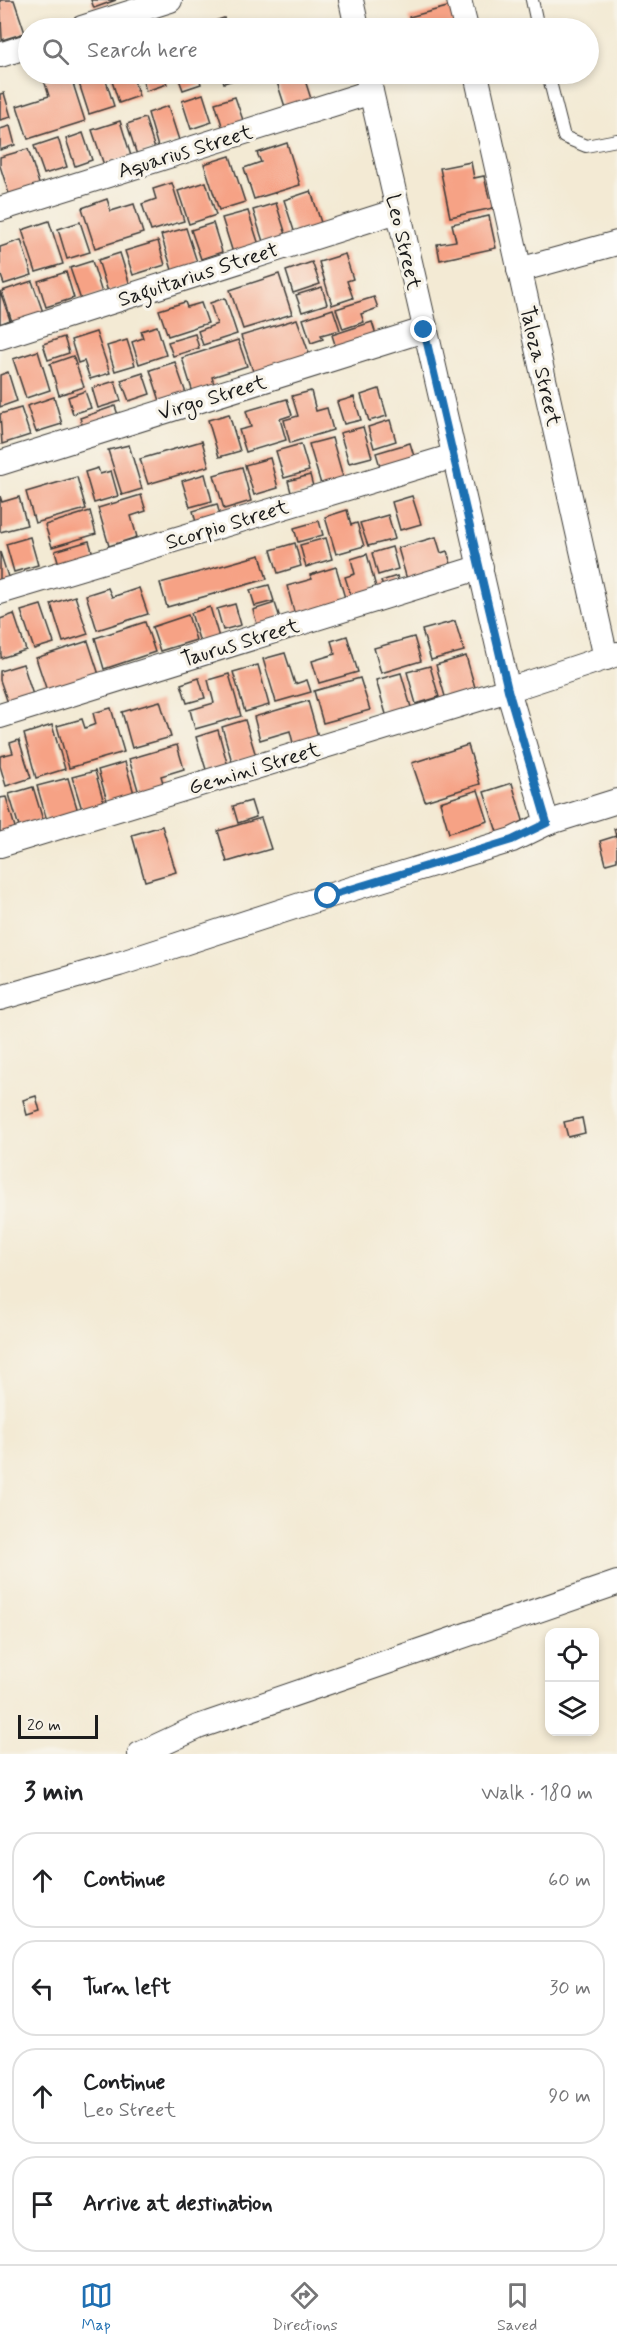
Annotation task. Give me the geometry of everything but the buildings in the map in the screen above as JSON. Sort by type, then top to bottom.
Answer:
[{"type":"street","points":[[113,18],[170,0]]},
{"type":"street","points":[[351,0],[355,18]]},
{"type":"street","points":[[459,0],[464,18]]},
{"type":"street","points":[[0,55],[18,49]]},
{"type":"street","name":"Aquarius Street","points":[[0,209],[366,84]]},
{"type":"street","name":"Leo Street","points":[[369,84],[508,690],[547,823]]},
{"type":"street","name":"Taloza Street","points":[[478,84],[519,270],[612,656]]},
{"type":"street","name":"Saguitarius Street","points":[[0,337],[397,211]]},
{"type":"street","points":[[519,270],[617,243]]},
{"type":"street","name":"Virgo Street","points":[[0,463],[424,330]]},
{"type":"street","name":"Scorpio Street","points":[[0,592],[454,456]]},
{"type":"street","name":"Taurus Street","points":[[0,716],[480,567]]},
{"type":"street","name":"Gemini Street","points":[[0,846],[612,656]]},
{"type":"street","points":[[0,998],[119,964],[328,896],[512,840],[547,823],[617,801]]},
{"type":"street","points":[[140,1754],[198,1727],[617,1583]]},
{"type":"lane","points":[[532,0],[536,18]]},
{"type":"lane","points":[[551,84],[564,137],[586,146],[617,140]]},
{"type":"route","points":[[328,896],[512,840],[547,823],[508,690],[424,330]]}]
